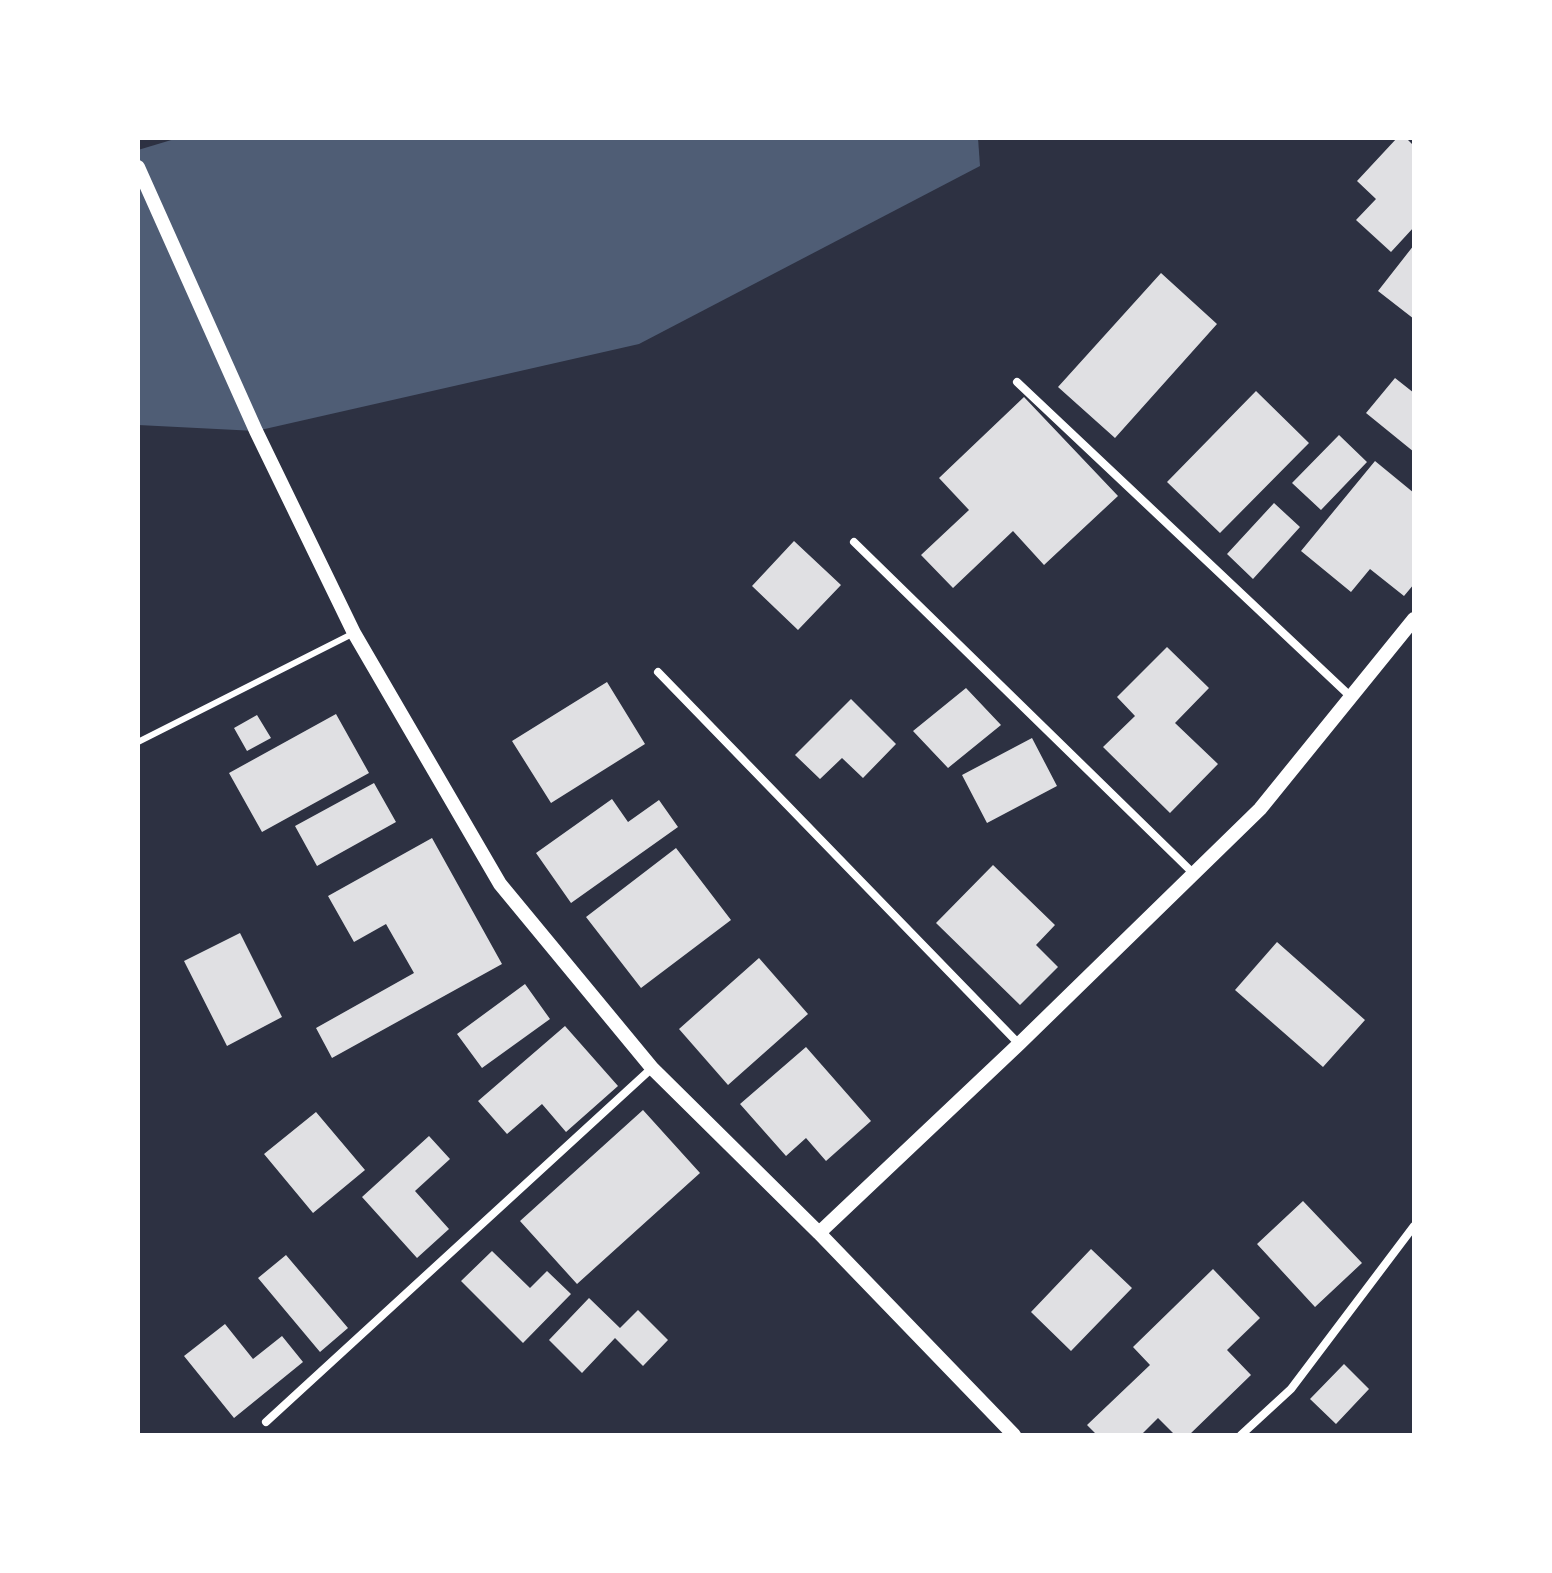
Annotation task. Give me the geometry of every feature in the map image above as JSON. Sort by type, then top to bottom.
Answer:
[{"type":"street","points":[[138,167],[256,431],[354,633],[500,884],[652,1068],[819,1233],[1014,1435]]},
{"type":"street","points":[[1017,382],[1352,698]]},
{"type":"street","points":[[854,542],[1195,874]]},
{"type":"street","points":[[819,1233],[1260,809],[1414,619]]},
{"type":"street","points":[[658,672],[1019,1044]]},
{"type":"street","points":[[266,1422],[652,1068]]},
{"type":"street","points":[[1241,1435],[1291,1389],[1414,1226]]},
{"type":"lane","points":[[138,742],[354,633]]},
{"type":"water","points":[[178,138],[978,138],[980,166],[639,344],[256,431],[138,425],[138,150]]},
{"type":"building","points":[[1397,138],[1406,138],[1414,146],[1414,227],[1391,252],[1356,220],[1376,199],[1357,181]]},
{"type":"building","points":[[1414,245],[1414,319],[1378,291]]},
{"type":"building","points":[[1161,273],[1217,324],[1115,438],[1058,387]]},
{"type":"building","points":[[1395,378],[1414,393],[1414,452],[1366,413]]},
{"type":"building","points":[[1256,391],[1309,443],[1220,533],[1167,482]]},
{"type":"building","points":[[1024,397],[1118,496],[1044,565],[1013,531],[953,588],[921,555],[969,510],[939,478]]},
{"type":"building","points":[[1339,435],[1367,462],[1321,510],[1292,483]]},
{"type":"building","points":[[1375,461],[1414,493],[1414,584],[1404,596],[1370,569],[1351,592],[1301,551]]},
{"type":"building","points":[[1274,503],[1300,527],[1253,579],[1227,554]]},
{"type":"building","points":[[794,541],[841,585],[798,630],[752,586]]},
{"type":"building","points":[[1167,647],[1209,688],[1175,723],[1218,764],[1170,813],[1103,747],[1135,716],[1117,697]]},
{"type":"building","points":[[607,682],[645,744],[551,803],[512,741]]},
{"type":"building","points":[[966,688],[1001,725],[948,768],[913,731]]},
{"type":"building","points":[[851,699],[896,744],[863,778],[842,758],[820,779],[795,755]]},
{"type":"building","points":[[336,714],[369,773],[262,832],[229,773]]},
{"type":"building","points":[[257,715],[271,738],[247,751],[234,728]]},
{"type":"building","points":[[1032,738],[1057,786],[987,823],[962,775]]},
{"type":"building","points":[[374,783],[396,822],[317,866],[295,826]]},
{"type":"building","points":[[612,799],[628,822],[659,800],[678,827],[571,903],[536,853]]},
{"type":"building","points":[[432,838],[502,964],[332,1058],[316,1028],[414,973],[386,924],[354,942],[328,896]]},
{"type":"building","points":[[676,848],[731,920],[641,988],[586,917]]},
{"type":"building","points":[[993,865],[1055,925],[1036,945],[1058,967],[1020,1005],[936,923]]},
{"type":"building","points":[[240,933],[282,1017],[227,1046],[184,961]]},
{"type":"building","points":[[1277,942],[1365,1020],[1323,1067],[1235,990]]},
{"type":"building","points":[[759,958],[808,1014],[728,1085],[679,1029]]},
{"type":"building","points":[[525,984],[550,1019],[482,1068],[457,1034]]},
{"type":"building","points":[[565,1026],[618,1086],[566,1132],[542,1104],[507,1134],[478,1101]]},
{"type":"building","points":[[806,1047],[871,1121],[826,1161],[806,1138],[786,1156],[740,1104]]},
{"type":"building","points":[[643,1110],[700,1173],[577,1284],[520,1221]]},
{"type":"building","points":[[316,1112],[365,1170],[313,1213],[264,1154]]},
{"type":"building","points":[[429,1136],[450,1159],[415,1191],[449,1229],[417,1258],[362,1197]]},
{"type":"building","points":[[1303,1201],[1362,1263],[1315,1307],[1257,1244]]},
{"type":"building","points":[[1091,1249],[1132,1288],[1071,1351],[1031,1312]]},
{"type":"building","points":[[492,1251],[530,1288],[547,1271],[571,1294],[523,1343],[461,1281]]},
{"type":"building","points":[[286,1255],[348,1328],[320,1352],[258,1278]]},
{"type":"building","points":[[1213,1269],[1260,1318],[1227,1350],[1251,1375],[1189,1435],[1175,1435],[1158,1418],[1141,1435],[1097,1435],[1087,1425],[1150,1365],[1133,1347]]},
{"type":"building","points":[[589,1298],[620,1328],[638,1310],[668,1340],[643,1366],[615,1338],[582,1373],[549,1340]]},
{"type":"building","points":[[225,1324],[253,1359],[282,1336],[303,1362],[234,1418],[184,1356]]},
{"type":"building","points":[[1344,1364],[1369,1389],[1336,1424],[1310,1399]]}]
